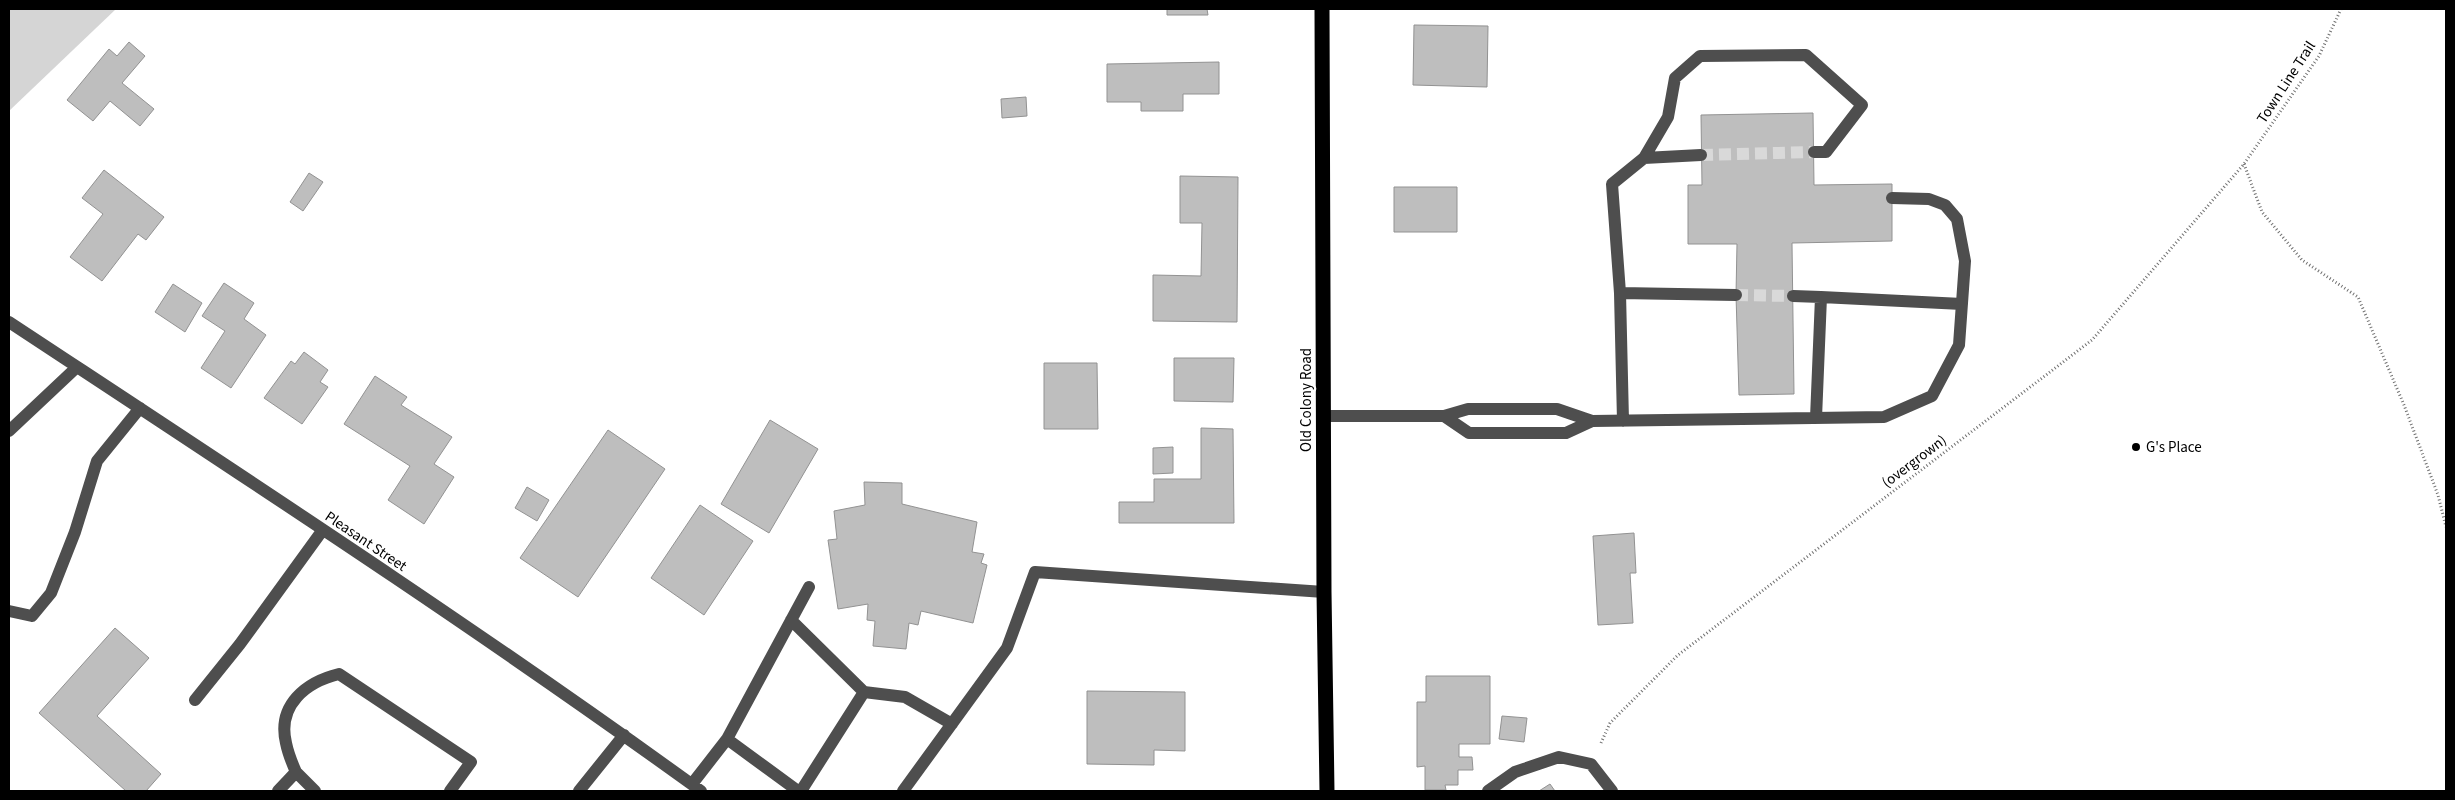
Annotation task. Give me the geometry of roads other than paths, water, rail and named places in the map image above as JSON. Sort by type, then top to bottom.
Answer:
[{"type":"highway","name":"Old Colony Road","points":[[1322,9],[1324,592],[1327,791]]},
{"type":"street","points":[[1623,421],[1620,293],[1612,184],[1644,158],[1668,117],[1675,78],[1700,56],[1806,55],[1862,105],[1826,152],[1814,152]]},
{"type":"street","points":[[1644,158],[1701,156]]},
{"type":"street","points":[[1323,416],[1444,416],[1468,409],[1557,409],[1592,421],[1884,417],[1932,396],[1959,345],[1965,261],[1957,219],[1945,205],[1929,199],[1892,198]]},
{"type":"street","points":[[1620,293],[1736,295]]},
{"type":"street","points":[[1793,296],[1962,304]]},
{"type":"street","points":[[1816,418],[1821,297]]},
{"type":"street","name":"Pleasant Street","points":[[9,322],[322,530],[624,735],[696,788]]},
{"type":"street","points":[[9,431],[77,367]]},
{"type":"street","points":[[9,611],[32,616],[51,593],[75,532],[97,461],[140,408]]},
{"type":"street","points":[[1444,416],[1469,433],[1566,433],[1592,421]]},
{"type":"street","points":[[195,700],[240,644],[322,530]]},
{"type":"street","points":[[903,791],[1007,648],[1035,572],[1324,592]]},
{"type":"street","points":[[696,788],[727,739],[809,587]]},
{"type":"street","points":[[791,620],[864,692],[904,697],[952,724]]},
{"type":"street","points":[[316,791],[296,772],[285,741],[286,722],[292,704],[304,689],[320,679],[338,674],[471,762],[450,791]]},
{"type":"street","points":[[727,739],[800,791],[864,692]]},
{"type":"street","points":[[579,791],[624,735]]},
{"type":"street","points":[[1488,791],[1516,772],[1559,757],[1591,764],[1612,791]]},
{"type":"street","points":[[278,791],[296,772]]},
{"type":"tunnel","points":[[1701,155],[1814,152]]},
{"type":"tunnel","points":[[1736,295],[1793,296]]},
{"type":"place","name":"G's Place","points":[[2136,447]]}]
